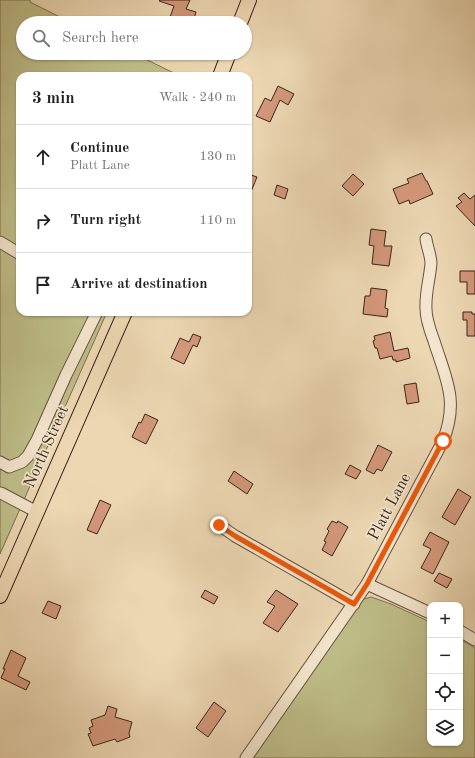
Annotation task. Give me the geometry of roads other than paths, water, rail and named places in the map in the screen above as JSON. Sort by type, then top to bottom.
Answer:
[{"type":"main road","points":[[243,16],[249,0]]},
{"type":"main road","points":[[222,72],[226,60]]},
{"type":"main road","name":"North Street","points":[[0,596],[123,316]]},
{"type":"street","name":"Platt Lane","points":[[246,758],[367,584],[443,441],[452,407],[449,386],[429,327],[426,313],[426,300],[431,262],[426,240]]},
{"type":"street","points":[[0,242],[16,252]]},
{"type":"street","points":[[0,462],[9,467],[22,462],[28,456],[37,440],[66,375],[95,316]]},
{"type":"street","points":[[1,493],[37,512]]},
{"type":"street","points":[[219,525],[235,536],[354,604]]},
{"type":"street","points":[[367,584],[427,612]]},
{"type":"street","points":[[463,633],[475,640]]}]
